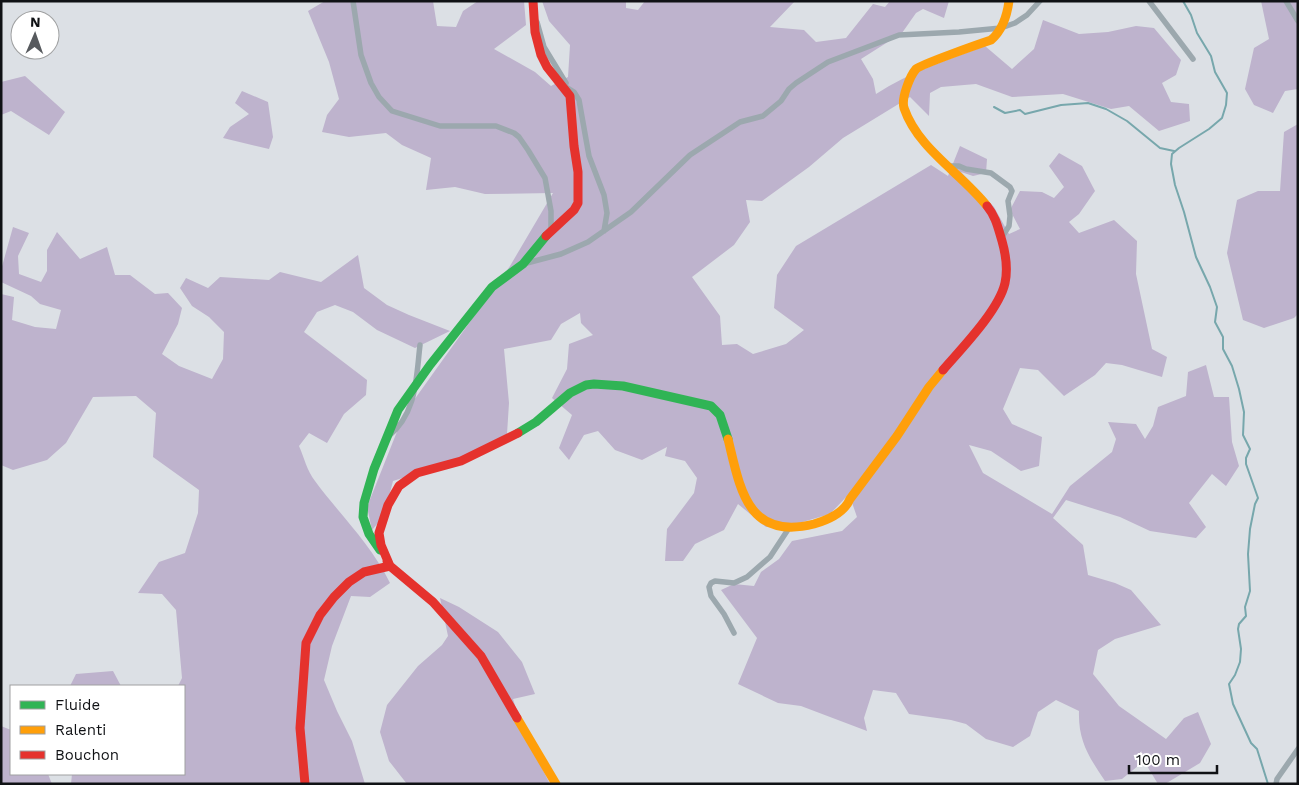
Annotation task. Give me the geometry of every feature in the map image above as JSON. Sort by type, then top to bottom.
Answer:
[{"type":"street","points":[[353,1],[361,56],[370,84],[379,97],[392,111],[440,126],[496,126],[514,133],[528,150],[547,183],[551,211],[551,232]]},
{"type":"street","points":[[533,1],[536,37],[544,63],[579,100],[589,156],[604,195],[607,213],[604,231]]},
{"type":"street","points":[[390,566],[379,541],[380,527],[391,497],[406,479],[418,473],[460,461],[484,451],[536,423],[567,394],[586,385],[623,387],[704,403],[716,408],[720,413],[728,437],[740,486],[747,503],[761,518],[775,525],[790,528],[812,525],[845,508],[897,436],[929,386],[990,314],[1005,284],[1007,264],[997,221],[988,206],[947,166],[915,130],[903,106],[906,87],[917,68],[985,44],[998,35],[1010,1]]},
{"type":"street","points":[[523,264],[561,254],[588,242],[631,212],[690,156],[740,122],[763,116],[781,101],[789,89],[796,83],[828,62],[899,35],[1001,28],[1015,23],[1027,15],[1040,1]]},
{"type":"street","points":[[1149,1],[1194,59]]},
{"type":"street","points":[[1286,1],[1298,21]]},
{"type":"street","points":[[556,784],[481,656],[433,602],[390,566],[369,534],[363,517],[364,503],[374,469],[398,410],[430,365],[492,287],[523,264],[531,252],[568,217],[578,203],[578,172],[572,111],[567,87]]},
{"type":"street","points":[[947,166],[959,166],[991,173],[1010,187],[1012,191],[1008,201],[1009,226],[1002,238]]},
{"type":"street","points":[[414,388],[420,345]]},
{"type":"street","points":[[734,633],[724,614],[711,596],[709,590],[710,583],[715,581],[734,583],[747,577],[770,557],[790,528]]},
{"type":"street","points":[[305,784],[300,728],[306,643],[310,634],[340,591],[358,575],[390,566]]},
{"type":"street","points":[[1276,784],[1277,779],[1298,749]]},
{"type":"shaded area","points":[[325,1],[433,1],[437,26],[456,27],[463,11],[478,1],[524,1],[526,25],[494,49],[535,72],[551,86],[568,77],[570,45],[549,21],[542,1],[626,1],[626,8],[638,10],[645,1],[795,1],[770,27],[804,30],[816,42],[846,38],[873,4],[885,7],[890,1],[949,1],[944,18],[923,9],[916,13],[902,33],[861,59],[873,79],[876,94],[915,73],[985,46],[1012,69],[1034,49],[1043,20],[1079,34],[1108,32],[1136,26],[1154,28],[1181,60],[1176,75],[1162,83],[1171,102],[1189,104],[1190,121],[1159,131],[1129,106],[1111,109],[1063,94],[1012,97],[976,84],[941,87],[930,93],[929,116],[910,97],[843,138],[809,167],[762,201],[746,200],[750,222],[734,245],[692,277],[720,316],[722,345],[737,344],[753,354],[786,344],[804,330],[774,308],[777,275],[796,246],[931,165],[948,176],[960,146],[987,159],[986,173],[973,176],[961,172],[994,207],[1009,234],[1020,229],[1010,210],[1020,191],[1042,192],[1054,198],[1064,187],[1049,166],[1059,153],[1082,166],[1095,191],[1079,214],[1069,222],[1079,233],[1114,220],[1137,241],[1136,274],[1152,349],[1167,357],[1162,377],[1122,365],[1106,363],[1095,375],[1064,396],[1038,370],[1020,368],[1003,409],[1012,424],[1042,437],[1039,466],[1021,471],[991,451],[969,445],[983,473],[1052,514],[1070,486],[1112,452],[1116,439],[1108,422],[1136,424],[1145,439],[1153,426],[1158,407],[1186,396],[1188,372],[1206,365],[1214,397],[1229,397],[1232,442],[1239,466],[1226,486],[1212,474],[1189,503],[1206,527],[1196,538],[1150,531],[1120,517],[1066,500],[1053,518],[1083,545],[1088,575],[1131,590],[1161,625],[1115,639],[1098,650],[1093,674],[1119,706],[1166,739],[1184,718],[1198,712],[1211,744],[1200,763],[1165,784],[1158,784],[1144,761],[1122,779],[1105,781],[1094,764],[1083,740],[1080,731],[1079,711],[1056,700],[1038,712],[1030,736],[1013,747],[986,739],[966,724],[909,714],[896,693],[873,690],[864,718],[867,731],[801,706],[778,703],[738,684],[757,638],[721,590],[734,584],[754,586],[761,572],[779,559],[792,541],[842,531],[857,517],[849,494],[830,514],[799,523],[766,527],[738,504],[724,530],[695,544],[683,561],[665,561],[667,529],[694,493],[697,478],[685,461],[665,456],[667,447],[642,460],[615,450],[598,431],[584,435],[569,460],[559,448],[572,415],[552,398],[567,369],[569,344],[593,335],[581,323],[580,313],[561,324],[551,340],[504,349],[509,403],[507,434],[456,461],[393,481],[384,516],[372,530],[367,507],[404,414],[510,266],[553,193],[485,194],[455,187],[426,190],[431,158],[402,145],[386,133],[349,137],[322,132],[327,115],[339,99],[329,62],[308,11]]},
{"type":"shaded area","points":[[1261,1],[1298,1],[1298,89],[1285,91],[1273,113],[1254,105],[1245,89],[1254,48],[1269,39]]},
{"type":"shaded area","points":[[25,76],[65,112],[49,135],[11,111],[1,115],[1,82]]},
{"type":"shaded area","points":[[242,91],[268,102],[273,137],[269,149],[223,138],[230,127],[249,114],[235,103]]},
{"type":"shaded area","points":[[1298,124],[1298,314],[1294,318],[1264,328],[1243,320],[1227,253],[1237,200],[1258,191],[1280,191],[1284,132]]},
{"type":"shaded area","points":[[13,227],[29,233],[18,256],[19,274],[41,282],[47,271],[47,250],[57,232],[80,259],[107,247],[115,275],[130,275],[155,294],[168,293],[182,308],[178,324],[162,354],[179,366],[212,379],[223,359],[224,332],[209,317],[192,306],[180,288],[186,278],[208,288],[220,277],[269,280],[280,272],[321,282],[358,255],[364,288],[387,305],[450,331],[415,348],[377,330],[353,312],[335,305],[317,312],[304,332],[367,380],[366,395],[344,414],[327,443],[309,433],[299,446],[312,477],[374,555],[390,583],[370,597],[351,596],[332,646],[324,680],[352,741],[365,784],[71,784],[72,775],[185,775],[185,685],[178,685],[182,678],[176,610],[162,594],[138,593],[159,562],[185,553],[198,513],[199,490],[153,457],[156,413],[136,396],[93,397],[66,443],[47,460],[13,470],[1,465],[1,294],[14,297],[12,320],[35,327],[56,329],[61,310],[40,304],[31,296],[1,282],[1,270]]},
{"type":"shaded area","points":[[440,598],[459,607],[498,632],[522,662],[535,694],[513,699],[524,733],[550,784],[407,784],[389,761],[380,732],[387,705],[418,666],[442,645],[448,636]]},
{"type":"shaded area","points":[[113,671],[120,685],[70,685],[76,674]]},
{"type":"shaded area","points":[[1,726],[10,730],[10,775],[48,775],[52,784],[1,784]]},
{"type":"waterway","points":[[1183,1],[1191,15],[1197,33],[1211,56],[1215,72],[1227,93],[1222,118],[1172,154],[1171,164],[1175,185],[1196,257],[1217,307],[1215,322],[1223,337],[1223,349],[1232,366],[1239,389],[1244,412],[1243,435],[1250,449],[1246,458],[1246,464],[1258,498],[1250,529],[1248,554],[1250,591],[1245,607],[1246,616],[1239,624],[1238,629],[1241,649],[1240,662],[1229,684],[1233,704],[1251,743],[1257,749],[1268,784]]},
{"type":"waterway","points":[[994,107],[1005,113],[1020,110],[1025,114],[1061,105],[1088,103],[1106,109],[1127,121],[1160,148],[1174,151]]},
{"type":"traffic: fast","points":[[380,550],[369,534],[363,517],[364,503],[374,469],[398,410],[430,365],[492,287],[523,264],[546,236]]},
{"type":"traffic: fast","points":[[518,433],[536,422],[570,393],[586,385],[594,384],[623,386],[711,406],[720,415],[728,439]]},
{"type":"traffic: slow","points":[[987,206],[919,136],[903,104],[909,82],[916,69],[991,40],[999,32],[1004,22],[1009,1]]},
{"type":"traffic: slow","points":[[728,439],[743,492],[750,506],[761,517],[774,525],[792,527],[814,524],[830,518],[844,508],[943,370]]},
{"type":"traffic: slow","points":[[517,718],[556,784]]},
{"type":"traffic: jam","points":[[533,1],[535,32],[541,55],[547,67],[570,96],[578,172],[578,203],[574,210],[546,236]]},
{"type":"traffic: jam","points":[[943,370],[988,317],[1005,283],[1006,267],[1003,246],[995,218],[987,206]]},
{"type":"traffic: jam","points":[[390,566],[381,545],[379,533],[388,505],[399,486],[417,473],[461,461],[518,433]]},
{"type":"traffic: jam","points":[[387,561],[390,566],[433,602],[481,656],[517,718]]},
{"type":"traffic: jam","points":[[305,784],[300,728],[306,643],[320,615],[349,582],[364,572],[390,566]]}]
